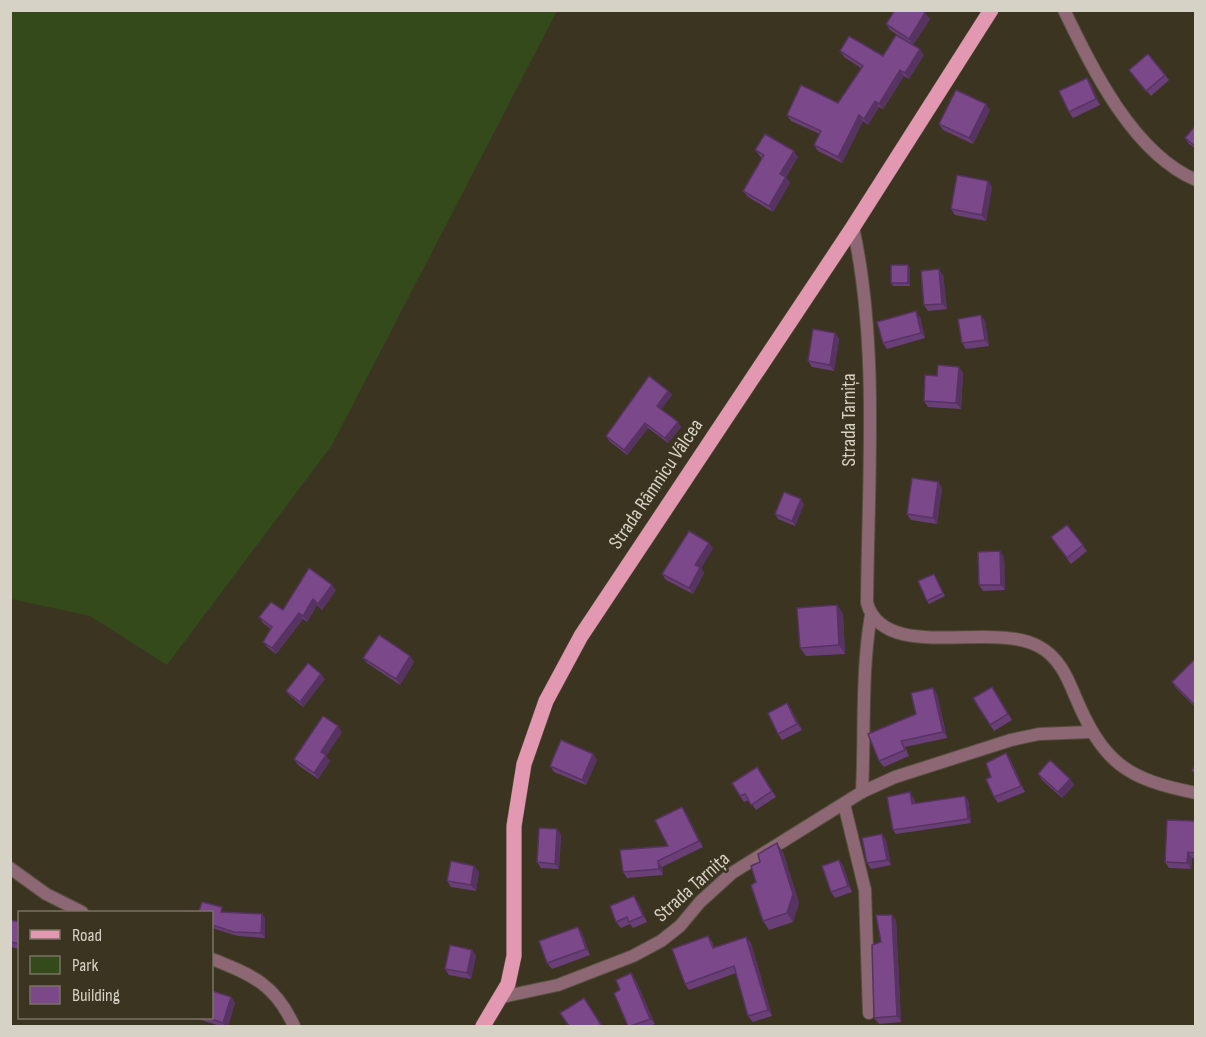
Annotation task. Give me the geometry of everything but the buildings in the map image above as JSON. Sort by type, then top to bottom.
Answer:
[{"type":"main road","name":"Strada Râmnicu Vâlcea","points":[[483,1026],[508,984],[514,956],[513,826],[530,743],[546,701],[581,636],[853,226],[991,10]]},
{"type":"street","points":[[1064,10],[1110,97],[1140,137],[1172,168],[1196,180]]},
{"type":"street","name":"Strada Tarnița","points":[[853,226],[861,264],[868,362],[867,603],[871,615],[865,665],[862,792]]},
{"type":"street","points":[[871,615],[891,632],[919,636],[1005,636],[1037,645],[1056,659],[1090,732],[1103,749],[1137,776],[1158,786],[1196,793]]},
{"type":"street","name":"Strada Tarnița","points":[[502,997],[558,985],[633,956],[661,941],[680,926],[700,902],[732,873],[862,792],[895,777],[1011,740],[1039,734],[1090,732]]},
{"type":"street","points":[[844,804],[865,890],[869,1013]]},
{"type":"street","points":[[10,867],[46,894],[80,911]]},
{"type":"street","points":[[213,958],[252,976],[267,986],[285,1008],[294,1026]]},
{"type":"green space","points":[[11,10],[557,11],[332,445],[167,665],[90,616],[11,599]]}]
